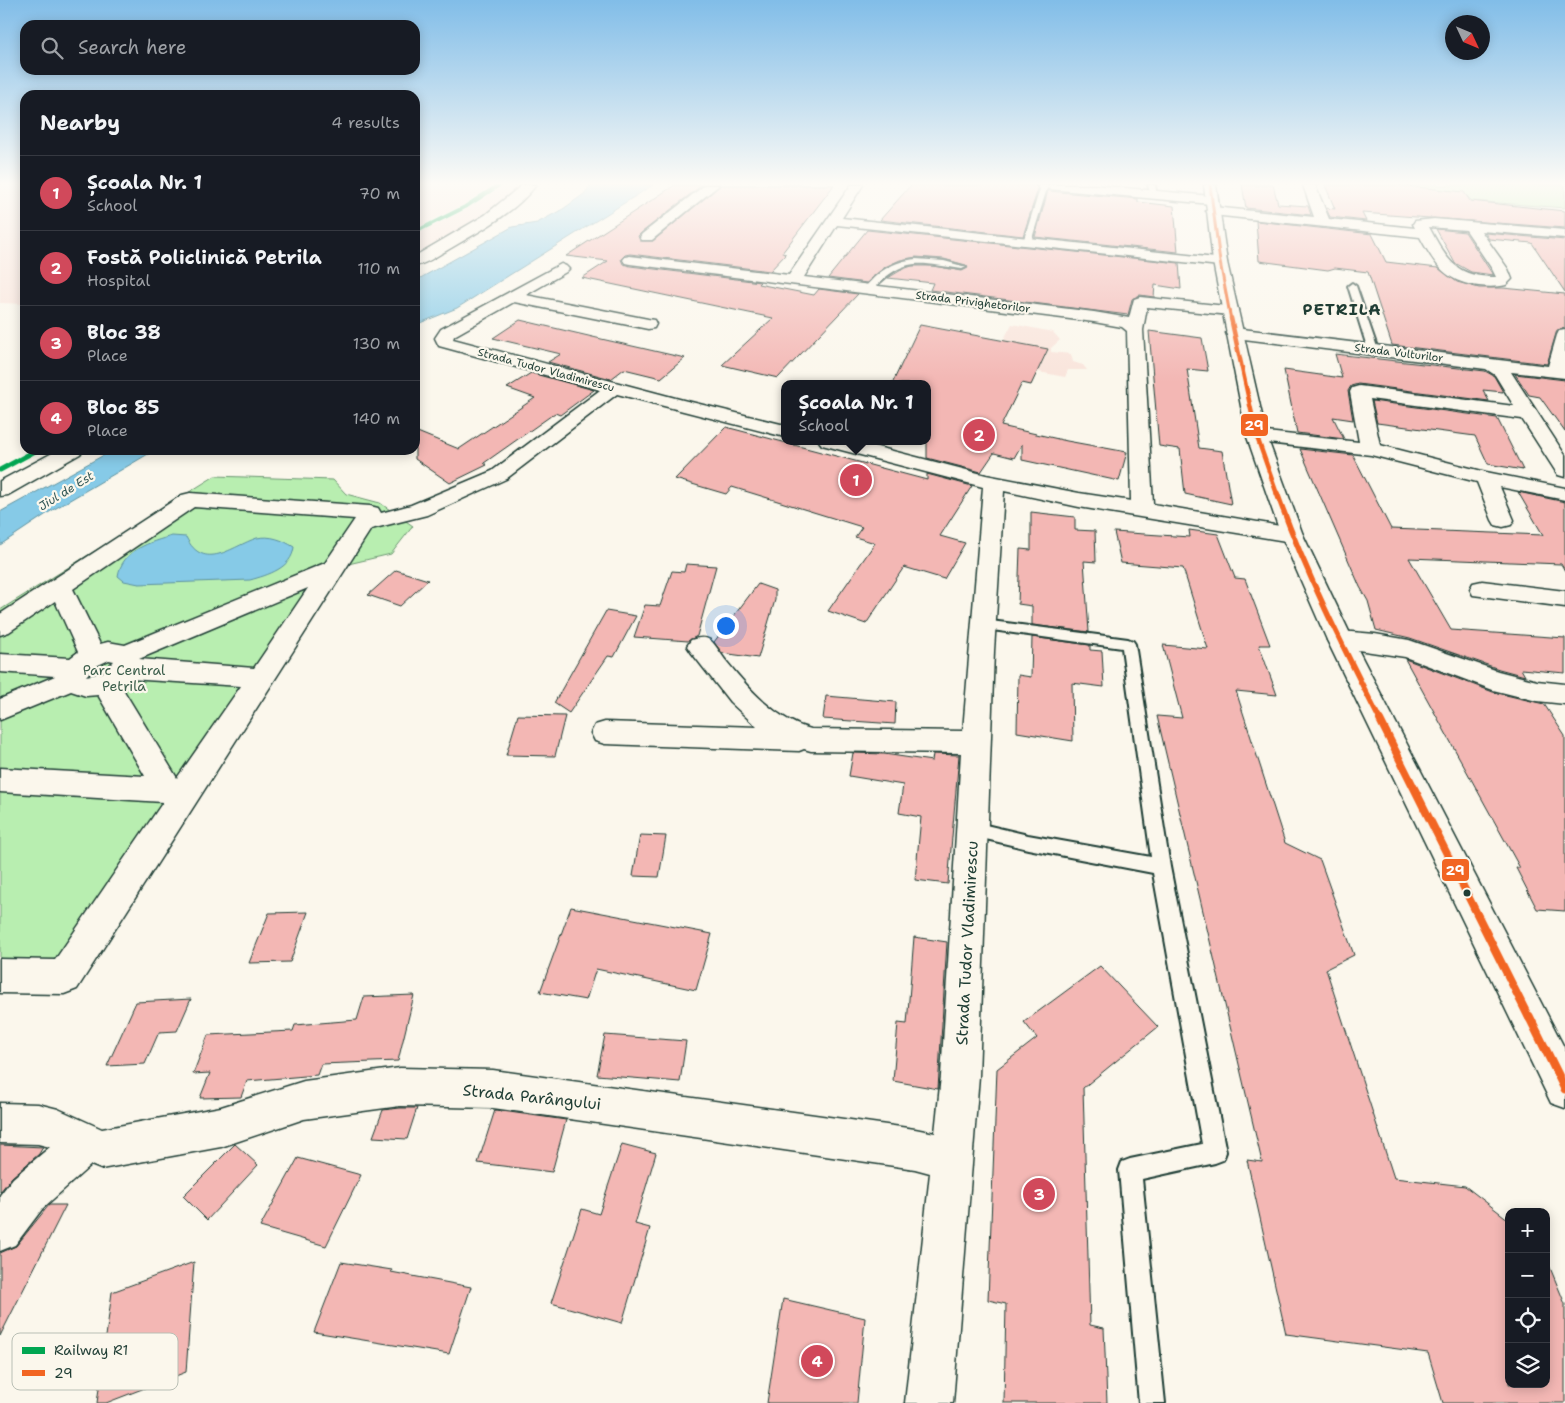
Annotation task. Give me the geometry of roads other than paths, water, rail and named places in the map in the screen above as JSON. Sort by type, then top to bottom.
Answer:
[{"type":"street","points":[[420,259],[435,250]]},
{"type":"street","points":[[793,281],[814,250]]},
{"type":"street","points":[[1109,250],[1220,262]]},
{"type":"street","points":[[1218,250],[1257,436],[1292,535],[1340,640],[1565,1089]]},
{"type":"street","points":[[1434,250],[1439,260],[1451,272],[1464,279],[1501,282],[1504,279],[1500,269],[1487,250]]},
{"type":"street","name":"Strada Privighetorilor","points":[[630,260],[1094,317],[1127,323],[1135,330]]},
{"type":"street","name":"Strada Tudor Vladimirescu","points":[[561,269],[495,308],[484,311],[448,334],[444,338],[445,342],[614,388],[781,430]]},
{"type":"street","points":[[513,297],[648,324]]},
{"type":"street","name":"Strada Vulturilor","points":[[1135,330],[1140,302],[1373,350],[1562,372]]},
{"type":"street","points":[[1135,330],[1142,509]]},
{"type":"street","points":[[1562,372],[1557,365],[1565,335]]},
{"type":"street","points":[[1491,364],[1502,372],[1565,471]]},
{"type":"street","points":[[363,524],[419,510],[499,475],[614,388]]},
{"type":"street","points":[[1371,449],[1359,392],[1528,414]]},
{"type":"street","points":[[1257,436],[1371,449],[1486,478],[1565,494]]},
{"type":"street","points":[[845,445],[994,483],[1079,500],[1292,535]]},
{"type":"street","points":[[0,490],[65,455]]},
{"type":"street","points":[[1486,478],[1503,520]]},
{"type":"street","name":"Strada Tudor Vladimirescu","points":[[930,1403],[960,1076],[983,625],[994,483]]},
{"type":"street","points":[[0,626],[190,500],[370,513],[262,678],[178,791],[64,977],[0,976]]},
{"type":"street","points":[[60,587],[80,668],[78,685],[91,686],[117,669],[334,568]]},
{"type":"street","points":[[1482,589],[1565,599]]},
{"type":"street","points":[[1340,640],[1409,649],[1493,680],[1537,691],[1565,694]]},
{"type":"street","points":[[700,646],[720,673],[758,712],[787,732],[811,740]]},
{"type":"street","points":[[0,663],[80,668]]},
{"type":"street","points":[[0,710],[80,668]]},
{"type":"street","points":[[117,669],[262,678]]},
{"type":"street","points":[[117,669],[178,791]]},
{"type":"street","points":[[605,732],[811,740],[977,742]]},
{"type":"street","points":[[0,780],[178,791]]},
{"type":"street","name":"Strada Parângului","points":[[0,1123],[38,1124],[58,1129],[101,1149],[221,1127],[304,1100],[409,1087],[494,1089],[915,1148],[953,1158]]},
{"type":"street","points":[[0,1230],[28,1193],[85,1142]]},
{"type":"lane","points":[[867,290],[889,269],[904,262],[920,261],[962,267]]},
{"type":"lane","points":[[1352,286],[1373,350]]},
{"type":"lane","points":[[983,625],[1128,644],[1161,867],[1215,1152],[1130,1170],[1152,1403]]},
{"type":"lane","points":[[973,829],[1028,842],[1161,867]]},
{"type":"water","points":[[470,250],[549,250],[457,308],[420,323],[420,278]]},
{"type":"water","name":"Jiul de Est","points":[[104,455],[146,455],[51,511],[0,545],[0,512]]},
{"type":"water","points":[[172,536],[186,537],[193,548],[201,553],[210,555],[228,551],[262,537],[276,539],[294,547],[289,560],[278,570],[250,580],[139,584],[124,581],[118,576],[125,560],[131,554],[146,544]]},
{"type":"rail line","name":"R1","points":[[0,470],[28,455]]},
{"type":"place","name":"Fostă Policlinică Petrila","points":[[979,435]]},
{"type":"place","name":"Școala Nr. 1","points":[[856,480]]},
{"type":"place","name":"Bloc 38","points":[[1039,1194]]},
{"type":"place","name":"Bloc 85","points":[[817,1361]]},
{"type":"district","name":"PETRILA","points":[[1342,309]]},
{"type":"park label","name":"Parc Central Petrila","points":[[124,678]]}]
